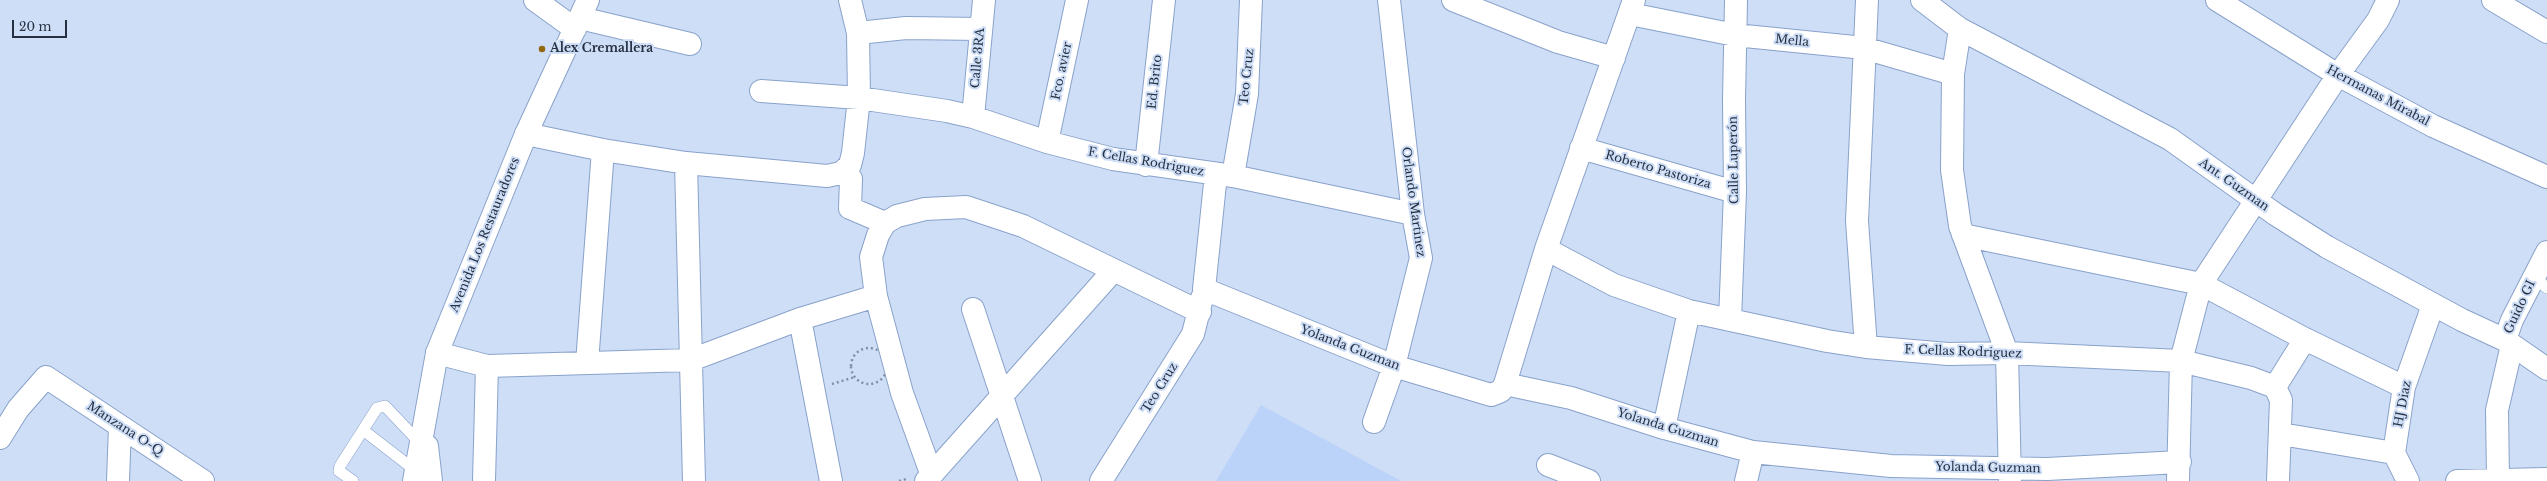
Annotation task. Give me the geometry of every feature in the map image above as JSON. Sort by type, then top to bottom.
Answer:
[{"type":"street","points":[[535,0],[581,16],[690,44]]},
{"type":"street","points":[[526,134],[603,150],[686,163],[828,176],[841,172],[850,165],[853,153],[859,98],[858,33],[850,0]]},
{"type":"street","name":"Calle 3RA","points":[[973,117],[984,0]]},
{"type":"street","name":"Fco. avier","points":[[1047,142],[1077,0]]},
{"type":"street","name":"Ed. Brito","points":[[1146,165],[1164,0]]},
{"type":"street","name":"Teo Cruz","points":[[1101,481],[1193,334],[1200,312],[1206,267],[1224,175],[1247,94],[1252,0]]},
{"type":"street","name":"Orlando Martinez","points":[[1374,422],[1394,366],[1421,266],[1421,251],[1413,214],[1389,0]]},
{"type":"street","points":[[1453,0],[1558,42],[1614,58]]},
{"type":"street","name":"Calle Luperón","points":[[1730,320],[1736,192],[1736,0]]},
{"type":"street","points":[[1866,347],[1857,221],[1867,0]]},
{"type":"street","name":"Ant. Guzman","points":[[1922,0],[1960,29],[2170,139],[2255,199],[2328,247],[2433,305],[2508,343],[2547,369]]},
{"type":"street","name":"Hermanas Mirabal","points":[[2217,0],[2338,75],[2433,126],[2547,177]]},
{"type":"street","points":[[2179,471],[2181,361],[2201,284],[2255,199],[2338,75],[2362,43],[2388,0]]},
{"type":"street","points":[[2493,0],[2547,32]]},
{"type":"street","points":[[1505,384],[1546,249],[1632,7]]},
{"type":"street","name":"Mella","points":[[1632,7],[1735,36],[1864,48],[1953,74]]},
{"type":"street","name":"Avenida Los Restauradores","points":[[420,478],[421,444],[437,353],[526,134],[581,16]]},
{"type":"street","points":[[858,33],[906,28],[981,29]]},
{"type":"street","points":[[1960,29],[1953,74],[1952,170],[1963,236],[2007,353],[2009,475]]},
{"type":"street","name":"F. Cellas Rodriguez","points":[[761,91],[859,98],[973,117],[1047,142],[1113,159],[1146,165],[1224,175],[1413,214]]},
{"type":"street","name":"Roberto Pastoriza","points":[[1581,148],[1736,192]]},
{"type":"street","points":[[587,363],[603,150]]},
{"type":"street","points":[[686,163],[694,481]]},
{"type":"street","points":[[841,172],[851,179],[850,208],[885,223]]},
{"type":"street","points":[[929,477],[902,393],[876,296],[871,257],[878,235],[885,223],[897,216],[925,209],[966,207],[1022,226],[1200,312]]},
{"type":"street","points":[[1963,236],[2042,250],[2201,284],[2305,339],[2404,386]]},
{"type":"street","name":"F. Cellas Rodriguez","points":[[1546,249],[1614,285],[1689,311],[1866,347],[1948,354],[2007,353],[2181,361],[2252,378],[2275,388]]},
{"type":"street","name":"Guido GI","points":[[2498,479],[2497,410],[2508,343],[2541,282],[2547,252]]},
{"type":"street","points":[[929,477],[1113,271]]},
{"type":"street","name":"Yolanda Guzman","points":[[1204,289],[1394,366],[1491,395],[1501,391],[1505,384],[1571,398],[1664,428],[1753,452],[1891,466],[2009,475],[2047,469],[2179,471]]},
{"type":"street","points":[[437,353],[487,366],[691,360],[800,319],[876,296]]},
{"type":"street","name":"HJ Diaz","points":[[2394,453],[2404,386],[2433,305]]},
{"type":"street","points":[[973,308],[1030,481]]},
{"type":"street","points":[[1664,428],[1689,311]]},
{"type":"street","points":[[800,319],[831,481]]},
{"type":"street","points":[[2278,481],[2282,434],[2281,400],[2275,388],[2305,339]]},
{"type":"street","points":[[484,481],[487,366]]},
{"type":"street","name":"Manzana O-Q","points":[[0,438],[18,409],[46,378],[203,481]]},
{"type":"street","points":[[420,478],[425,423]]},
{"type":"street","points":[[118,481],[120,426]]},
{"type":"street","points":[[2282,434],[2394,453],[2408,481]]},
{"type":"street","points":[[1746,481],[1753,452]]},
{"type":"street","points":[[1548,465],[1589,481]]},
{"type":"street","points":[[2457,481],[2547,479]]},
{"type":"lane","points":[[353,481],[339,471],[340,466],[377,408],[385,406],[421,444]]},
{"type":"lane","points":[[363,430],[420,478]]},
{"type":"path","points":[[872,348],[884,356],[887,369],[878,381],[865,383],[855,377],[851,365],[857,352],[872,348]]},
{"type":"shaded area","points":[[1261,405],[1401,481],[1216,481]]},
{"type":"place","name":"Alex Cremallera","points":[[542,49]]}]
